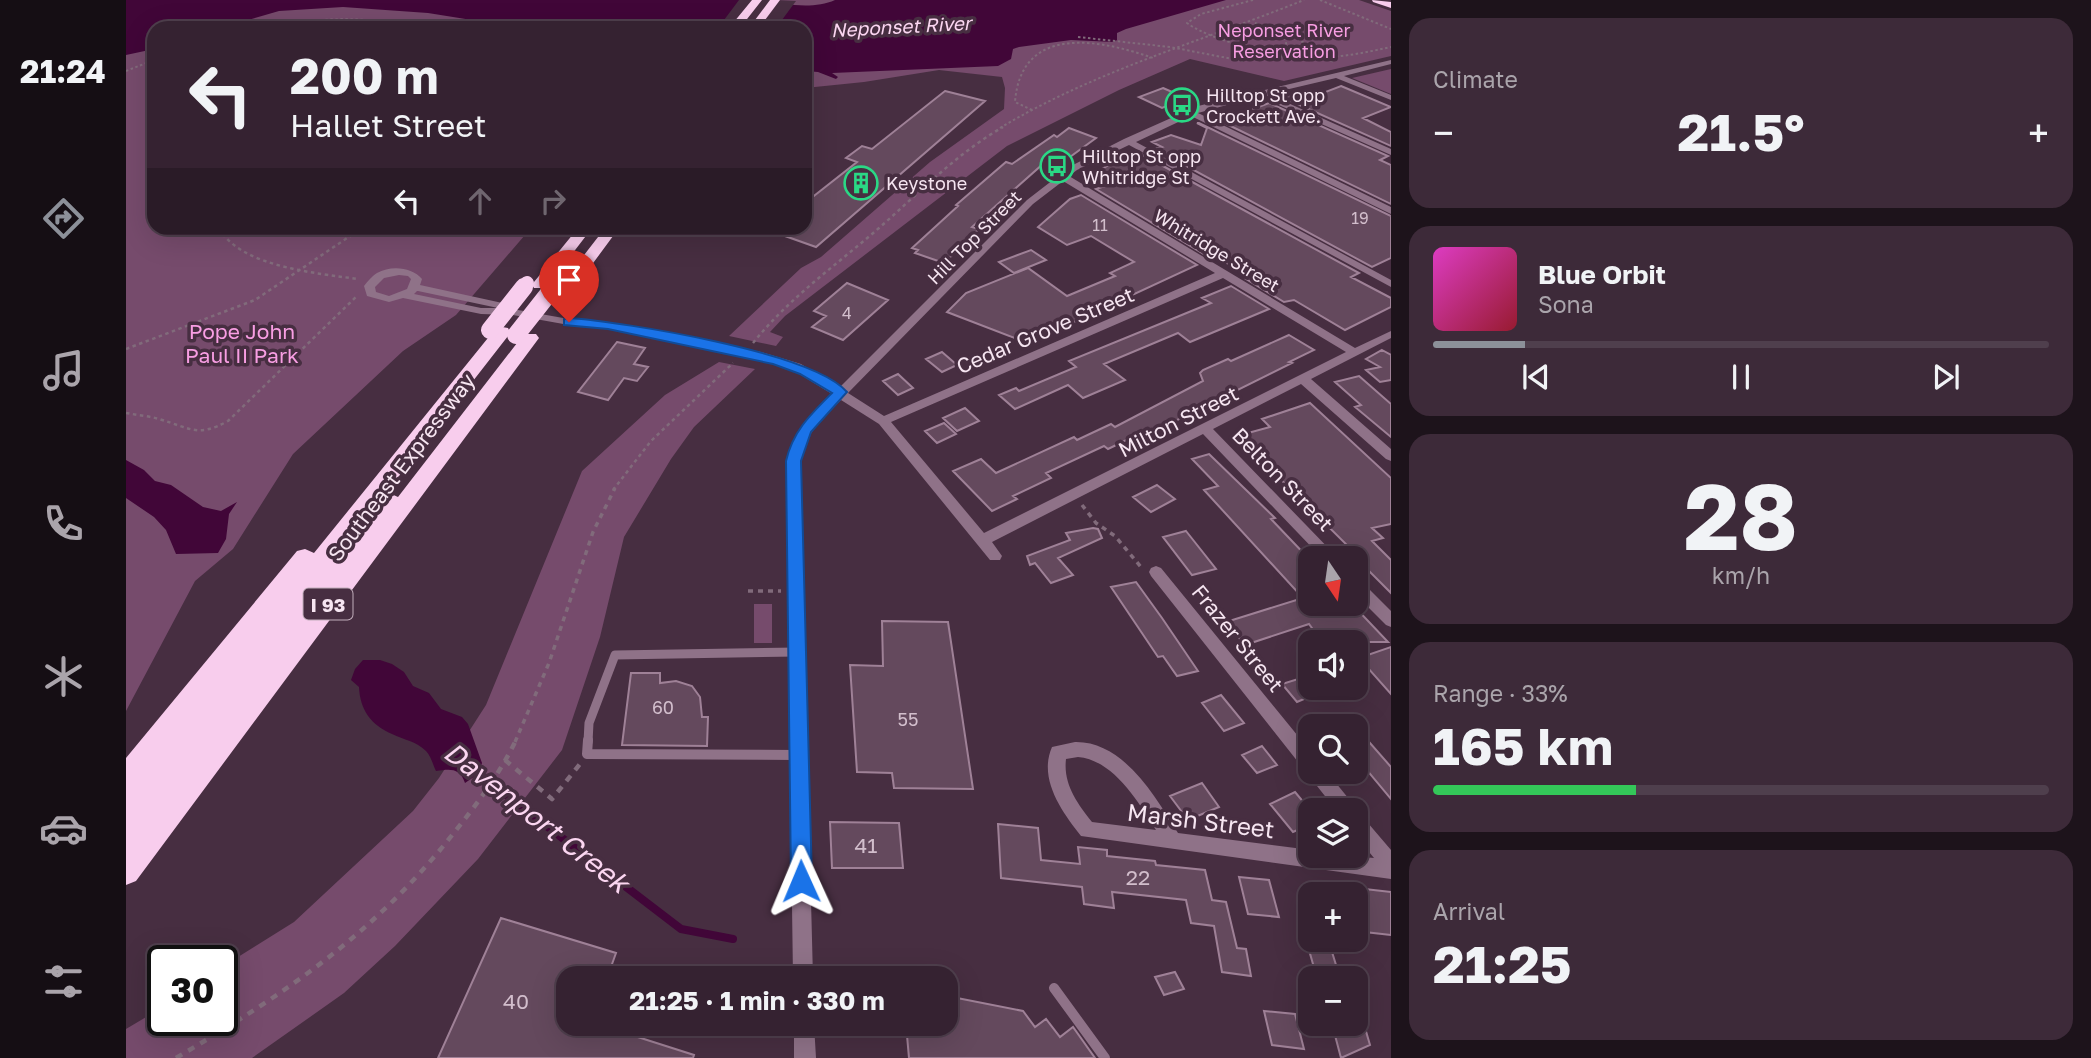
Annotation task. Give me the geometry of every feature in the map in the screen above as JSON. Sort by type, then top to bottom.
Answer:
[{"type":"highway","points":[[740,21],[757,0]]},
{"type":"highway","points":[[748,21],[765,0]]},
{"type":"highway","points":[[759,21],[775,0]]},
{"type":"highway","points":[[768,21],[784,0]]},
{"type":"highway","points":[[1377,0],[1391,5]]},
{"type":"highway","name":"Southeast Expressway","points":[[546,287],[569,235]]},
{"type":"highway","name":"I 93","points":[[546,287],[580,235]]},
{"type":"highway","name":"I 93","points":[[126,806],[546,287],[594,235]]},
{"type":"highway","name":"Southeast Expressway","points":[[126,778],[509,334],[546,287],[604,235]]},
{"type":"highway","name":"Southeast Expressway","points":[[126,871],[509,334]]},
{"type":"highway","name":"I 93","points":[[126,839],[509,334]]},
{"type":"street","name":"Hill Top Street","points":[[803,966],[795,451],[810,423],[1030,202],[1062,176],[1190,112],[1391,62]]},
{"type":"street","points":[[1335,75],[1391,98]]},
{"type":"street","points":[[1261,94],[1391,152]]},
{"type":"street","points":[[1190,112],[1391,211]]},
{"type":"street","points":[[1127,142],[1391,284]]},
{"type":"street","name":"Whitridge Street","points":[[1062,176],[1355,353]]},
{"type":"street","points":[[416,287],[415,276],[405,272],[387,273],[372,281],[369,290],[375,296],[389,299],[405,295],[416,287],[497,304],[513,312]]},
{"type":"street","name":"Cedar Grove Street","points":[[883,421],[1223,274]]},
{"type":"street","points":[[405,295],[481,310],[608,325],[776,360],[805,371],[883,421],[995,556]]},
{"type":"street","name":"Milton Street","points":[[983,541],[1391,334]]},
{"type":"street","points":[[1303,379],[1391,456]]},
{"type":"street","name":"Belton Street","points":[[1205,428],[1319,546]]},
{"type":"street","name":"Frazer Street","points":[[1156,572],[1298,749]]},
{"type":"street","points":[[1368,597],[1391,621]]},
{"type":"street","name":"Marsh Street","points":[[1173,841],[1146,798],[1100,755],[1076,749],[1058,753],[1056,778],[1069,807],[1087,830],[1173,841],[1391,867]]},
{"type":"street","points":[[1326,784],[1337,798]]},
{"type":"street","points":[[1368,837],[1391,867]]},
{"type":"street","points":[[804,1036],[805,1058]]},
{"type":"lane","points":[[797,652],[615,655],[589,723],[587,754],[798,755]]},
{"type":"lane","points":[[1054,989],[1104,1058]]},
{"type":"path","points":[[1253,0],[1239,6],[1194,16],[1187,23],[1197,31],[1213,37],[1323,57],[1391,47]]},
{"type":"path","points":[[1295,0],[1300,2]]},
{"type":"path","points":[[752,344],[782,309],[960,155],[992,132],[1081,86],[1253,22],[1304,0]]},
{"type":"path","points":[[1320,0],[1391,29]]},
{"type":"path","points":[[299,21],[386,21]]},
{"type":"path","points":[[1253,22],[1283,33],[1309,46],[1323,57]]},
{"type":"path","points":[[1281,58],[1287,51],[1288,43],[1283,33]]},
{"type":"path","points":[[1078,37],[1180,49],[1243,61]]},
{"type":"path","points":[[1032,110],[1015,102],[1016,86],[1023,68],[1037,52],[1059,46],[1094,46],[1127,49],[1154,58]]},
{"type":"path","points":[[126,72],[147,63]]},
{"type":"path","points":[[222,235],[250,255],[300,270],[372,281]]},
{"type":"path","points":[[126,349],[255,300],[352,235]]},
{"type":"path","points":[[126,413],[159,419],[184,432],[219,427],[372,281]]},
{"type":"path","points":[[176,1058],[268,1005],[344,950],[413,883],[498,774],[505,761],[546,674],[597,521],[611,492],[650,443],[732,363]]},
{"type":"path","points":[[1073,496],[1096,523],[1115,536],[1148,575],[1156,572]]},
{"type":"path","points":[[748,591],[796,591]]},
{"type":"path","points":[[505,761],[552,799],[587,754]]},
{"type":"green space","points":[[126,0],[1359,0],[1391,11],[1391,56],[1284,81],[1190,59],[1119,90],[1007,146],[785,316],[770,332],[783,337],[776,346],[729,336],[801,268],[821,257],[930,162],[1004,109],[1005,88],[1002,77],[939,70],[812,87],[812,21],[147,21],[147,235],[525,235],[456,315],[403,351],[293,454],[233,549],[195,581],[126,711]]},
{"type":"green space","points":[[1391,69],[1391,94],[1352,78]]},
{"type":"green space","points":[[719,362],[755,369],[694,427],[671,459],[624,537],[600,637],[562,750],[478,859],[395,946],[344,993],[252,1058],[126,1058],[126,1029],[147,1017],[147,1036],[238,1036],[238,957],[294,922],[413,811],[439,778],[486,705],[582,471],[665,395]]},
{"type":"green space","points":[[754,604],[772,604],[772,643],[754,643]]},
{"type":"water","name":"Neponset River","points":[[126,0],[760,0],[817,5],[835,0],[1226,0],[1126,29],[1117,33],[1117,40],[1114,42],[1071,40],[1019,47],[1013,49],[1011,59],[998,66],[832,73],[838,77],[836,79],[812,72],[812,21],[478,21],[428,13],[343,7],[279,11],[244,21],[147,21],[147,50],[126,55]]},
{"type":"water","points":[[126,460],[144,470],[155,481],[171,485],[203,507],[221,511],[237,502],[229,514],[226,539],[218,553],[176,554],[166,530],[154,517],[126,498]]},
{"type":"water","points":[[363,660],[380,660],[392,664],[404,672],[413,686],[429,693],[441,709],[462,717],[468,724],[482,763],[478,774],[465,783],[457,772],[436,771],[426,751],[378,726],[364,710],[359,687],[351,680],[355,669]]},
{"type":"pier","points":[[739,0],[796,1],[781,21],[723,21]]},
{"type":"building","points":[[1341,86],[1391,107],[1363,118],[1391,132],[1391,146],[1284,98],[1295,94],[1305,100]]},
{"type":"building","points":[[1163,88],[1186,98],[1162,108],[1139,97]]},
{"type":"building","name":"Keystone","points":[[945,91],[985,101],[816,247],[782,235],[812,235],[812,197],[857,162],[846,158],[862,146],[872,149]]},
{"type":"building","points":[[1269,103],[1388,156],[1380,160],[1391,165],[1391,204],[1214,118],[1222,115],[1232,117]]},
{"type":"building","points":[[1197,123],[1391,216],[1391,258],[1372,267],[1155,149],[1162,147],[1152,142],[1171,135],[1201,145],[1207,128]]},
{"type":"building","points":[[1069,128],[1096,138],[1063,162],[1059,159],[1049,166],[1043,164],[972,227],[979,229],[944,263],[915,253],[918,250],[912,248],[1006,162],[1012,164]]},
{"type":"building","points":[[1141,154],[1359,273],[1351,277],[1391,298],[1391,307],[1345,330],[1294,300],[1284,302],[1246,279],[1251,277],[1216,257],[1212,259],[1096,189],[1105,186],[1089,177],[1112,163]]},
{"type":"building","points":[[1081,195],[1197,265],[1033,341],[1026,335],[1017,339],[947,312],[966,293],[1028,268],[1067,296],[1115,276],[1110,273],[1134,262],[1091,236],[1067,245],[1038,227],[1070,199]]},
{"type":"building","points":[[1031,250],[1046,260],[1014,273],[999,262]]},
{"type":"building","points":[[847,283],[888,300],[843,340],[812,327],[826,316],[814,311]]},
{"type":"building","points":[[1231,286],[1269,309],[1190,342],[1178,333],[1104,364],[1125,380],[1083,398],[1068,385],[1015,409],[999,395],[1016,388],[1019,391],[1076,367],[1069,361],[1211,303],[1202,298]]},
{"type":"building","points":[[1289,335],[1314,350],[1145,436],[1141,433],[1108,449],[1104,446],[1046,473],[1051,478],[1013,496],[1017,499],[992,511],[953,471],[981,459],[996,473],[1074,437],[1077,440],[1111,424],[1115,427],[1203,381],[1200,373],[1203,370],[1228,359],[1231,361]]},
{"type":"building","points":[[617,342],[645,348],[634,364],[648,367],[637,381],[624,378],[608,400],[578,392]]},
{"type":"building","points":[[1382,350],[1391,355],[1391,380],[1380,382],[1366,370],[1380,367],[1366,359]]},
{"type":"building","points":[[942,352],[957,365],[942,372],[926,359]]},
{"type":"building","points":[[898,374],[913,388],[898,395],[883,381]]},
{"type":"building","points":[[1359,376],[1391,404],[1391,437],[1355,407],[1361,405],[1335,382]]},
{"type":"building","points":[[1310,403],[1391,478],[1391,524],[1372,528],[1383,538],[1372,541],[1391,560],[1391,593],[1368,570],[1368,546],[1348,546],[1237,436],[1270,427],[1262,419]]},
{"type":"building","points":[[965,408],[979,421],[957,431],[943,418]]},
{"type":"building","points":[[944,423],[956,434],[937,443],[925,431]]},
{"type":"building","points":[[1209,454],[1275,518],[1271,519],[1298,547],[1298,593],[1204,490],[1218,486],[1192,459]]},
{"type":"building","points":[[1157,485],[1175,499],[1151,512],[1133,497]]},
{"type":"building","points":[[1098,529],[1102,538],[1058,558],[1073,575],[1051,583],[1035,563],[1030,565],[1027,556],[1070,540],[1066,533]]},
{"type":"building","points":[[1186,531],[1216,569],[1192,575],[1163,537]]},
{"type":"building","points":[[1136,582],[1198,671],[1177,676],[1163,656],[1158,657],[1111,587]]},
{"type":"building","points":[[1298,600],[1298,616],[1363,616],[1388,642],[1368,642],[1368,630],[1313,630],[1309,624],[1245,645],[1226,622]]},
{"type":"building","points":[[882,621],[948,622],[973,789],[894,788],[892,773],[857,772],[850,665],[883,666]]},
{"type":"building","points":[[1391,647],[1391,694],[1368,668],[1368,655]]},
{"type":"building","points":[[631,673],[660,673],[660,683],[676,681],[692,686],[700,697],[702,717],[708,717],[707,746],[622,745]]},
{"type":"building","points":[[1298,679],[1298,700],[1302,700],[1297,702],[1282,684]]},
{"type":"building","points":[[1221,695],[1244,723],[1224,731],[1202,703]]},
{"type":"building","points":[[1368,741],[1391,767],[1391,799],[1368,771]]},
{"type":"building","points":[[1262,746],[1277,765],[1257,773],[1242,755]]},
{"type":"building","points":[[1202,783],[1219,807],[1188,820],[1170,796]]},
{"type":"building","points":[[1295,792],[1300,798],[1298,830],[1293,832],[1270,804]]},
{"type":"building","points":[[830,822],[899,823],[903,868],[832,868]]},
{"type":"building","points":[[998,824],[1038,828],[1041,860],[1080,864],[1078,847],[1107,850],[1107,856],[1155,861],[1156,865],[1205,870],[1212,900],[1226,902],[1237,948],[1246,949],[1251,976],[1222,972],[1214,926],[1191,923],[1186,900],[1112,892],[1114,908],[1084,904],[1082,887],[1001,878]]},
{"type":"building","points":[[1239,877],[1269,880],[1279,917],[1248,914]]},
{"type":"building","points":[[1368,889],[1391,892],[1391,935],[1368,932]]},
{"type":"building","points":[[501,918],[616,953],[611,966],[556,966],[556,1036],[635,1036],[694,1055],[693,1058],[438,1058]]},
{"type":"building","points":[[1310,952],[1332,952],[1336,966],[1314,966]]},
{"type":"building","points":[[1175,972],[1184,989],[1164,995],[1155,977]]},
{"type":"building","points":[[958,998],[1023,1011],[1035,1027],[1046,1019],[1060,1037],[1073,1027],[1095,1058],[909,1058],[907,1036],[958,1036]]},
{"type":"building","points":[[1264,1011],[1295,1014],[1298,1036],[1301,1036],[1304,1049],[1272,1045]]},
{"type":"building","points":[[1335,1036],[1367,1036],[1370,1045],[1341,1058]]},
{"type":"waterway","name":"Davenport Creek","points":[[472,769],[681,929],[733,939]]},
{"type":"place","name":"Hilltop St opp Crockett Ave.","points":[[1182,105]]},
{"type":"place","name":"Hilltop St opp Whitridge St","points":[[1057,166]]},
{"type":"place","name":"Keystone","points":[[861,183]]},
{"type":"route","points":[[569,322],[608,325],[776,360],[805,371],[840,392],[805,429],[797,443],[794,461],[801,881]]},
{"type":"park label","name":"Neponset River Reservation","points":[[1284,40]]},
{"type":"park label","name":"Pope John Paul II Park","points":[[242,343]]}]
